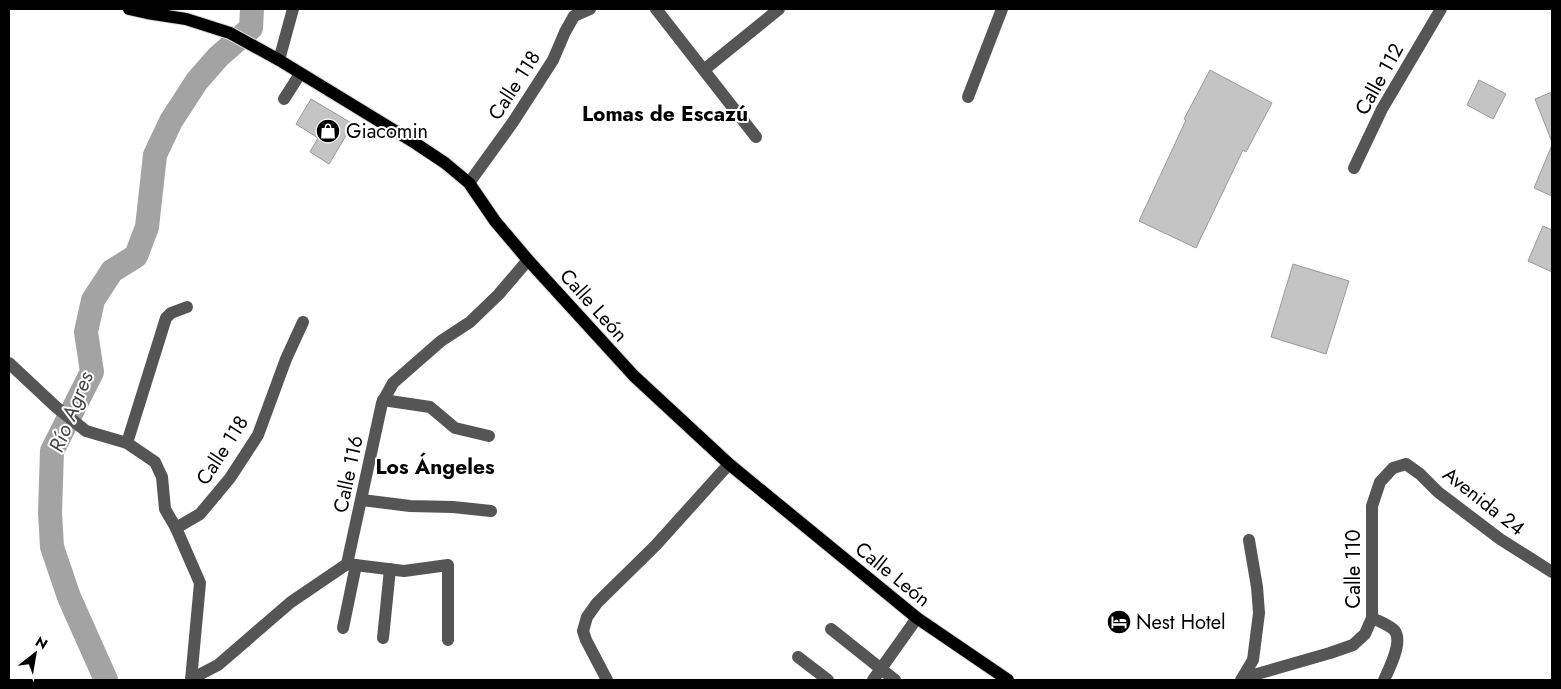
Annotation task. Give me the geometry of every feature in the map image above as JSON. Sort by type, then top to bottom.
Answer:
[{"type":"main road","name":"Calle León","points":[[129,9],[147,14],[186,19],[230,33],[279,60],[445,163],[469,183],[495,221],[528,260],[634,376],[729,464],[917,618],[1008,680]]},
{"type":"street","points":[[279,60],[293,9]]},
{"type":"street","name":"Calle 118","points":[[469,183],[513,122],[553,60],[574,16],[590,9]]},
{"type":"street","points":[[656,9],[756,137]]},
{"type":"street","points":[[704,69],[779,9]]},
{"type":"street","points":[[968,97],[1002,9]]},
{"type":"street","name":"Calle 112","points":[[1354,168],[1382,109],[1440,9]]},
{"type":"street","points":[[284,99],[300,74]]},
{"type":"street","name":"Calle 116","points":[[344,628],[362,500],[383,400],[394,383],[441,341],[470,322],[499,294],[528,260]]},
{"type":"street","points":[[127,443],[166,318],[171,313],[186,307]]},
{"type":"street","name":"Calle 118","points":[[176,528],[200,514],[230,478],[258,436],[286,359],[303,322]]},
{"type":"street","points":[[9,363],[56,407],[86,431],[127,443],[155,462],[162,477],[165,509],[176,528],[200,583],[191,680]]},
{"type":"street","points":[[383,400],[430,406],[455,428],[489,436]]},
{"type":"street","points":[[607,680],[583,631],[587,617],[597,603],[656,545],[729,464]]},
{"type":"street","name":"Avenida 24","points":[[1393,468],[1406,464],[1420,474],[1438,492],[1500,539],[1552,572]]},
{"type":"street","name":"Calle 110","points":[[1242,679],[1353,645],[1365,634],[1372,618],[1372,506],[1380,482],[1393,468]]},
{"type":"street","points":[[362,500],[410,506],[453,507],[491,511]]},
{"type":"street","points":[[1242,679],[1253,660],[1258,613],[1257,587],[1249,540]]},
{"type":"street","points":[[191,680],[218,665],[291,602],[352,565],[404,571],[448,565],[448,640]]},
{"type":"street","points":[[383,638],[390,569]]},
{"type":"street","points":[[873,680],[917,618]]},
{"type":"street","points":[[1372,618],[1393,629],[1398,634],[1398,644],[1384,680]]},
{"type":"street","points":[[831,629],[895,680]]},
{"type":"street","points":[[798,658],[828,680]]},
{"type":"building","points":[[1210,70],[1272,103],[1246,152],[1243,150],[1196,248],[1139,221],[1186,120],[1184,119]]},
{"type":"building","points":[[1479,80],[1506,94],[1493,119],[1467,105]]},
{"type":"building","points":[[1552,92],[1552,142],[1535,99]]},
{"type":"building","name":"Giacomin","points":[[311,99],[353,124],[329,164],[310,152],[318,138],[296,124]]},
{"type":"building","points":[[1552,145],[1552,196],[1534,188]]},
{"type":"building","points":[[1543,226],[1552,230],[1552,272],[1528,261]]},
{"type":"building","points":[[1293,264],[1349,281],[1326,354],[1271,337]]},
{"type":"waterway","name":"Río Agres","points":[[106,680],[69,597],[52,547],[50,513],[52,451],[92,372],[86,332],[93,300],[112,271],[136,256],[147,227],[155,155],[171,121],[197,81],[218,57],[251,28],[252,9]]},
{"type":"place","name":"Giacomin","points":[[328,131]]},
{"type":"place","name":"Nest Hotel","points":[[1119,622]]},
{"type":"district","name":"Lomas de Escazú","points":[[665,114]]},
{"type":"district","name":"Los Ángeles","points":[[435,467]]}]
